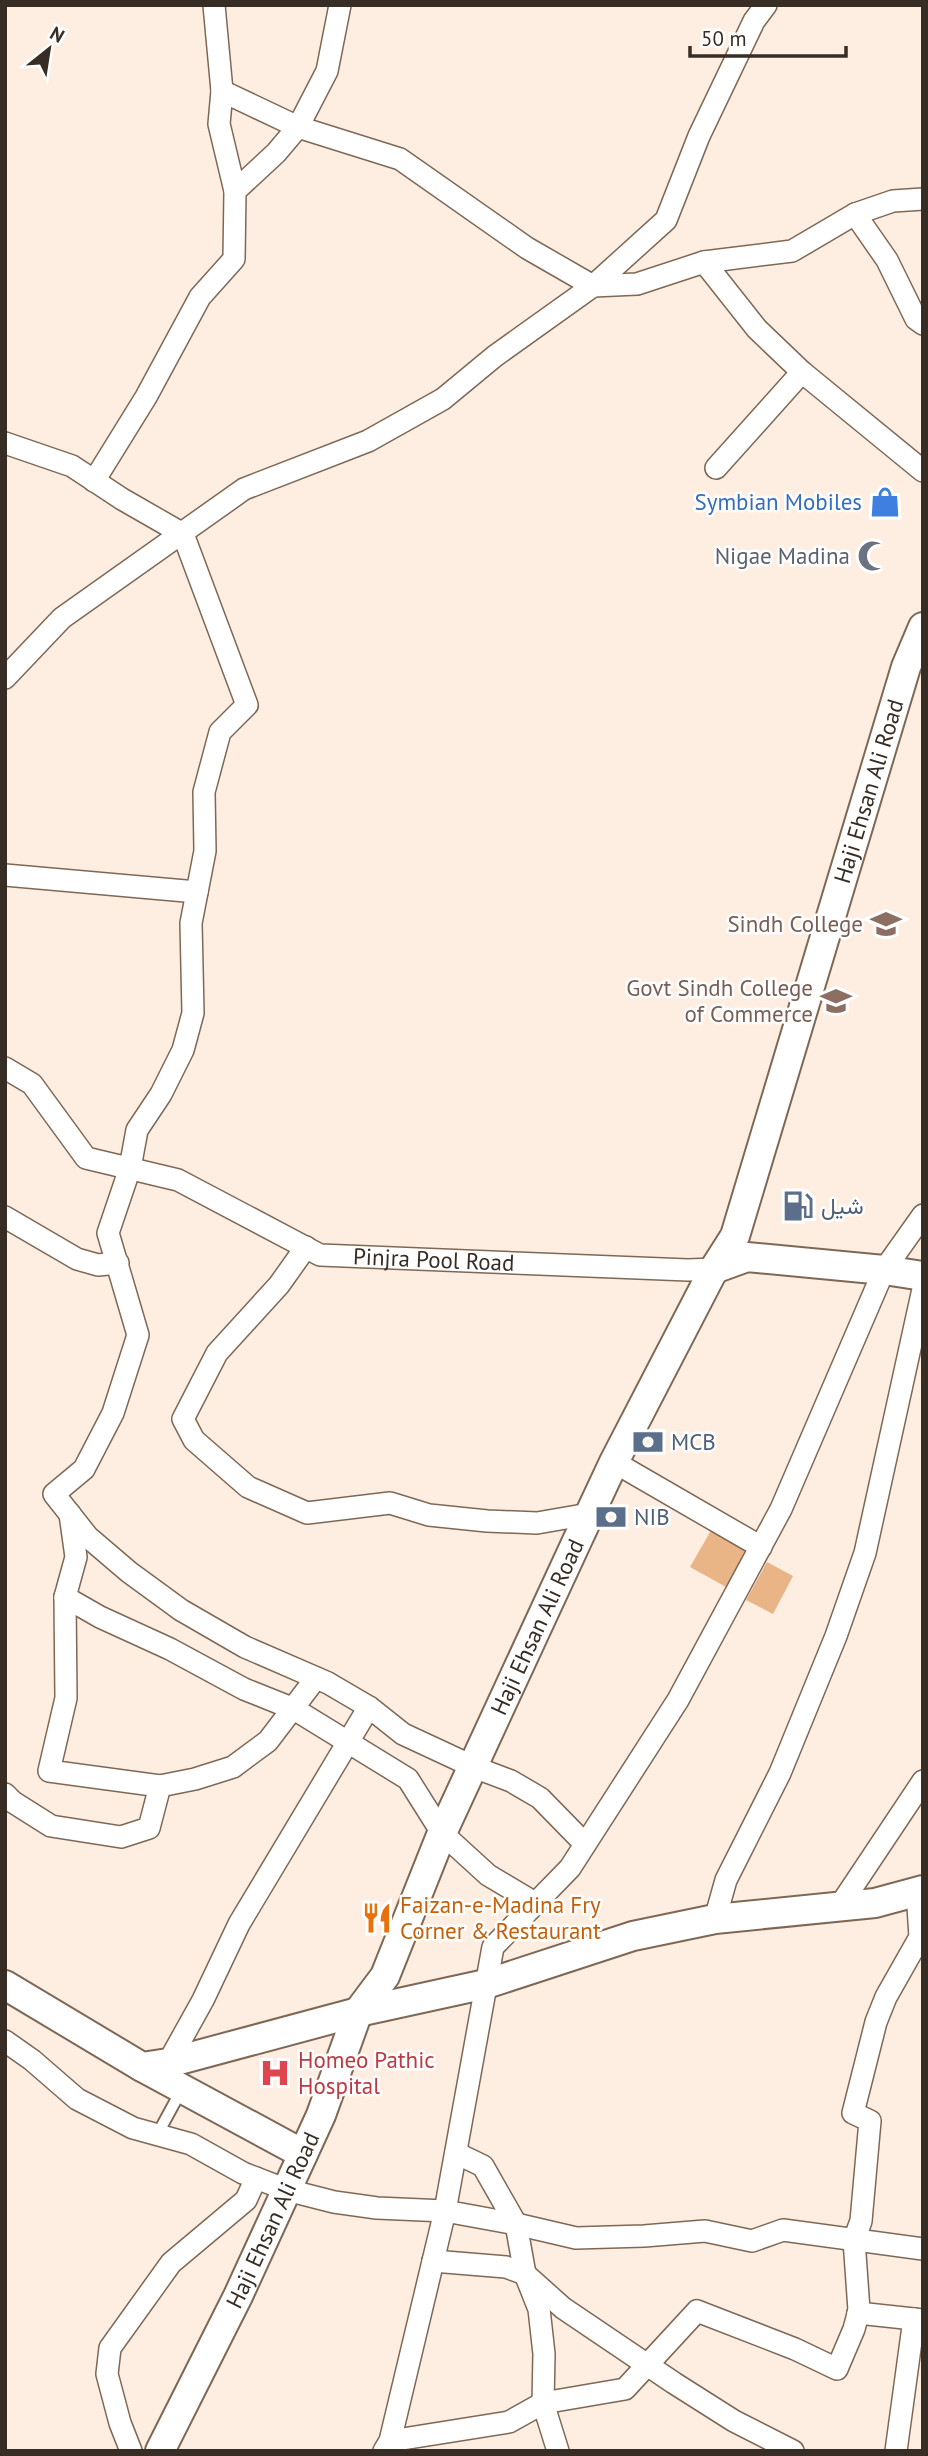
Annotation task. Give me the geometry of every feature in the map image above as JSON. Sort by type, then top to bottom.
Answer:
[{"type":"street","points":[[94,481],[146,397],[200,298],[234,259],[235,191],[219,124],[222,91],[214,5]]},
{"type":"street","points":[[235,191],[276,153],[298,127],[327,71],[340,5]]},
{"type":"street","points":[[5,678],[62,618],[244,489],[368,441],[443,399],[495,356],[593,286],[666,220],[699,136],[754,21],[766,5]]},
{"type":"street","points":[[222,91],[298,127],[400,159],[527,247],[593,286],[637,284],[704,261],[792,251],[855,214],[894,201],[923,199]]},
{"type":"street","points":[[855,214],[887,260],[916,318],[923,324]]},
{"type":"street","points":[[704,261],[757,329],[802,372],[923,471]]},
{"type":"street","points":[[716,468],[802,372]]},
{"type":"street","points":[[5,443],[72,466],[183,534],[247,705],[220,732],[204,792],[205,851],[191,923],[193,1013],[183,1050],[161,1094],[137,1130],[130,1168],[108,1233],[138,1335],[113,1413],[84,1469],[54,1494],[98,1546],[181,1610],[245,1647],[316,1678],[369,1707],[403,1734],[511,1781],[540,1798],[585,1844]]},
{"type":"street","name":"Haji Ehsan Ali Road","points":[[160,2451],[272,2224],[321,2115],[358,2012],[385,1976],[442,1833],[589,1514],[713,1269],[735,1236],[906,667],[923,627]]},
{"type":"street","points":[[5,874],[197,892]]},
{"type":"street","name":"Pinjra Pool Road","points":[[5,1068],[32,1084],[86,1158],[178,1180],[320,1255],[688,1270],[713,1269],[747,1257],[923,1276]]},
{"type":"street","points":[[155,2065],[358,2012],[486,1984],[633,1936],[715,1919],[875,1903],[920,1890],[922,1938],[886,1997],[876,2022],[853,2113],[870,2121],[861,2221],[854,2240],[858,2313],[837,2369],[795,2349],[696,2311],[625,2389],[543,2403],[509,2422],[387,2446],[445,2211],[456,2153],[486,1984],[493,1947],[570,1868],[678,1700],[781,1509],[884,1270],[923,1215]]},
{"type":"street","points":[[5,1217],[77,1259],[98,1265],[118,1263]]},
{"type":"street","points":[[306,1247],[279,1285],[217,1353],[183,1419],[194,1440],[248,1487],[307,1513],[390,1503],[429,1515],[487,1521],[537,1523],[589,1514]]},
{"type":"street","points":[[715,1919],[726,1881],[780,1773],[836,1636],[864,1553],[923,1289]]},
{"type":"street","points":[[614,1462],[761,1547]]},
{"type":"street","points":[[70,1514],[76,1557],[65,1597],[66,1698],[48,1771],[160,1786],[233,1767],[268,1741],[316,1678]]},
{"type":"street","points":[[65,1597],[244,1689],[294,1709],[408,1779],[442,1833],[488,1875],[535,1903]]},
{"type":"street","points":[[155,2065],[204,2000],[239,1924],[369,1707]]},
{"type":"street","points":[[839,1907],[923,1782]]},
{"type":"street","points":[[5,1794],[51,1826],[121,1836],[149,1828],[160,1786]]},
{"type":"street","points":[[5,1984],[155,2065],[182,2089],[303,2154]]},
{"type":"street","points":[[5,2041],[32,2060],[77,2099],[132,2128],[191,2144],[256,2178],[287,2190],[334,2202],[377,2208],[445,2211],[576,2238],[705,2231],[752,2241],[783,2230],[923,2249]]},
{"type":"street","points":[[456,2153],[483,2166],[516,2224],[525,2274],[539,2309],[544,2354],[543,2403],[558,2451]]},
{"type":"street","points":[[131,2451],[120,2423],[107,2374],[110,2348],[171,2263],[246,2200],[256,2178]]},
{"type":"street","points":[[240,2205],[272,2224]]},
{"type":"street","points":[[433,2261],[506,2267],[525,2274],[563,2308],[647,2365],[734,2421],[793,2451]]},
{"type":"street","points":[[858,2313],[919,2320],[896,2451]]},
{"type":"lane","points":[[157,2135],[182,2089]]},
{"type":"building","points":[[717,1520],[752,1540],[726,1587],[690,1567]]},
{"type":"building","points":[[767,1562],[793,1576],[773,1614],[746,1600]]},
{"type":"place","name":"Symbian Mobiles","points":[[885,502]]},
{"type":"place","name":"Nigae Madina","points":[[873,556]]},
{"type":"place","name":"Sindh College","points":[[886,924]]},
{"type":"place","name":"Govt Sindh College of Commerce","points":[[836,1001]]},
{"type":"place","name":"شیل","points":[[798,1206]]},
{"type":"place","name":"MCB","points":[[648,1442]]},
{"type":"place","name":"NIB","points":[[611,1517]]},
{"type":"place","name":"Faizan-e-Madina Fry Corner & Restaurant","points":[[377,1918]]},
{"type":"place","name":"Homeo Pathic Hospital","points":[[275,2073]]}]
